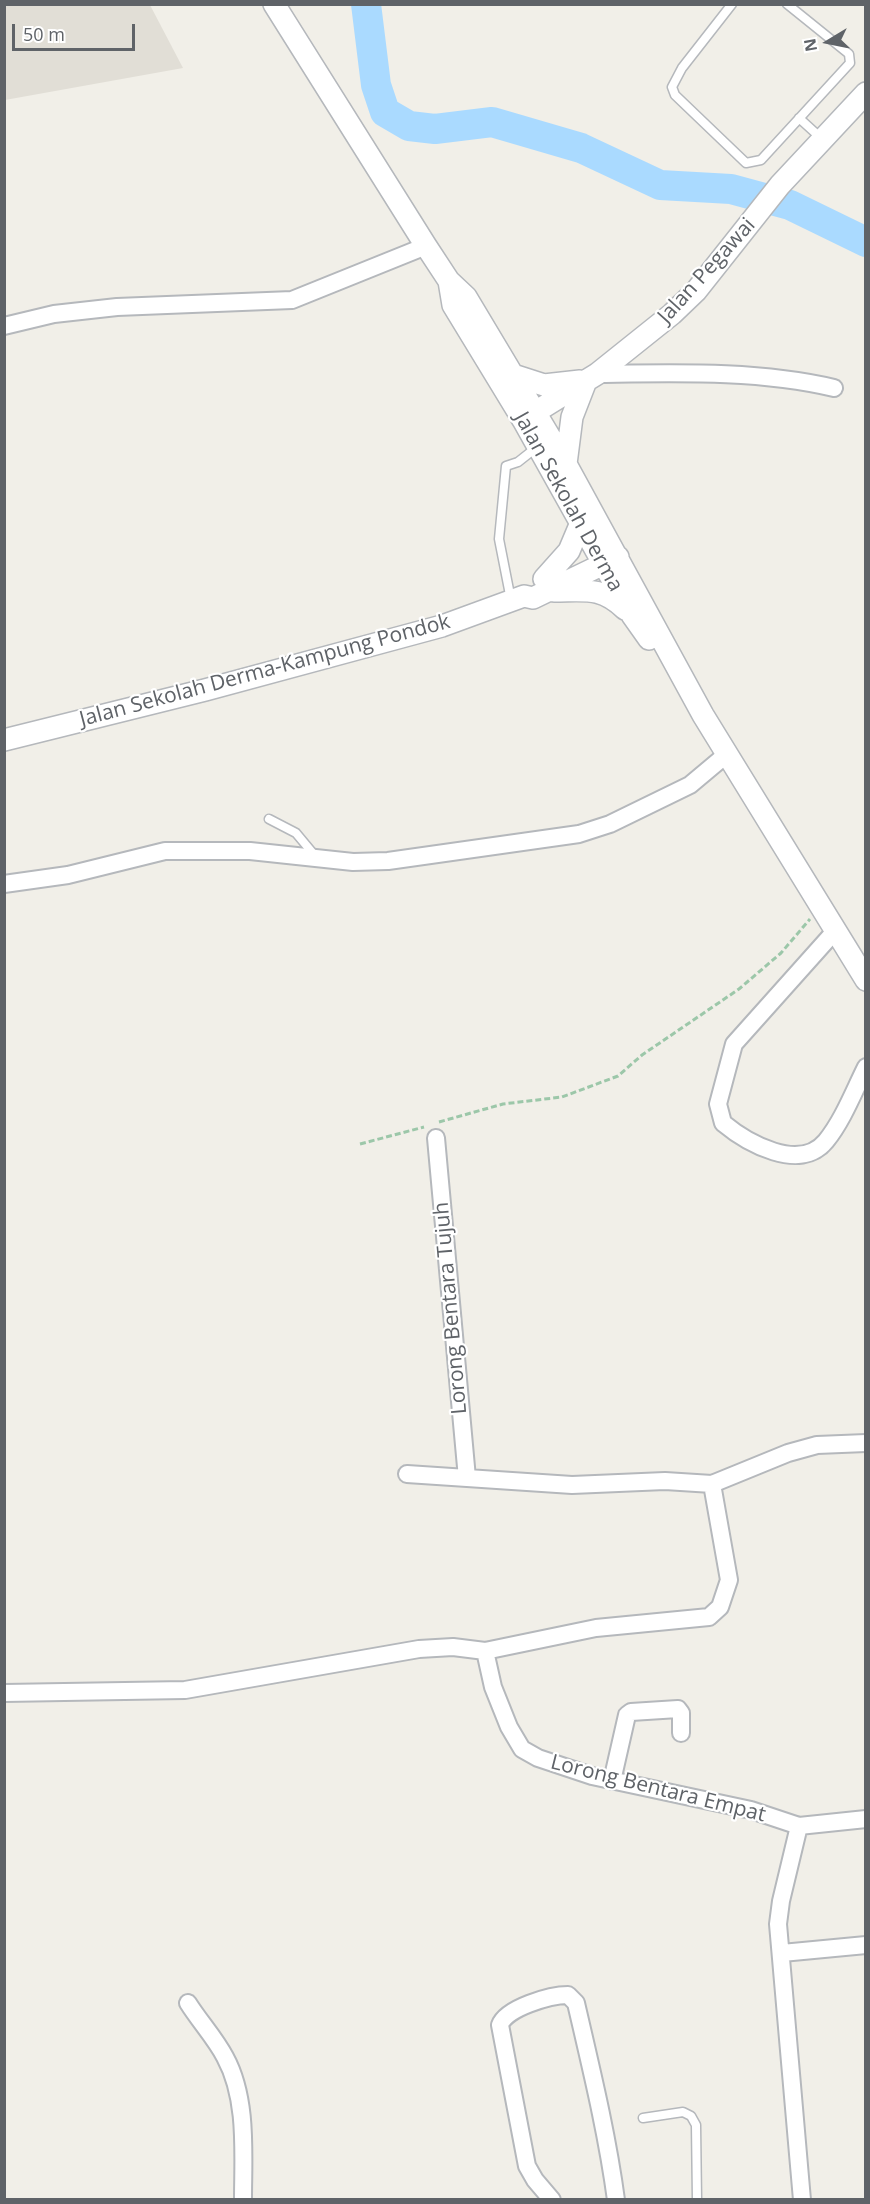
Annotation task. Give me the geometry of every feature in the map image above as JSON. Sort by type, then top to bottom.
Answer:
[{"type":"street","name":"Jalan Sekolah Derma","points":[[274,4],[426,246],[449,281],[466,297],[513,375],[538,447],[580,525],[607,555],[866,980]]},
{"type":"street","name":"Jalan Pegawai","points":[[529,416],[592,377],[640,342],[696,291],[755,220],[780,185],[866,93]]},
{"type":"street","points":[[4,326],[54,315],[117,307],[292,300],[426,246]]},
{"type":"street","name":"Jalan Sekolah Derma","points":[[449,281],[453,305],[529,416],[566,464],[632,615],[703,715]]},
{"type":"street","points":[[513,375],[544,385],[592,377],[748,376],[791,379],[834,388]]},
{"type":"street","points":[[566,464],[572,417],[592,377]]},
{"type":"street","points":[[580,525],[569,551],[546,585],[600,591],[613,597],[632,615]]},
{"type":"street","name":"Jalan Sekolah Derma-Kampung Pondok","points":[[4,740],[205,690],[442,626],[518,598],[526,589],[546,585],[607,555]]},
{"type":"street","points":[[4,884],[68,874],[165,851],[250,851],[353,862],[388,861],[579,834],[610,824],[690,785],[727,754]]},
{"type":"street","points":[[836,931],[734,1044],[718,1104],[723,1123],[762,1149],[809,1154],[826,1142],[866,1067]]},
{"type":"street","name":"Lorong Bentara Tujuh","points":[[432,1130],[467,1478]]},
{"type":"street","points":[[407,1474],[572,1485],[665,1481],[712,1484],[788,1453],[817,1445],[866,1443]]},
{"type":"street","points":[[4,1693],[162,1692],[207,1687],[419,1649],[453,1647],[485,1651],[596,1628],[709,1617],[720,1607],[729,1580],[712,1484]]},
{"type":"street","name":"Lorong Bentara Empat","points":[[485,1651],[500,1708],[522,1749],[538,1758],[612,1781],[752,1810],[799,1826],[866,1819]]},
{"type":"street","points":[[612,1781],[626,1719],[631,1712],[678,1710],[681,1713],[681,1733]]},
{"type":"street","points":[[799,1826],[781,1901],[778,1924],[801,2199]]},
{"type":"street","points":[[782,1953],[866,1945]]},
{"type":"street","points":[[552,2199],[535,2180],[527,2166],[500,2025],[507,2014],[517,2008],[568,1995],[576,2003],[609,2147],[616,2199]]},
{"type":"street","points":[[188,2003],[226,2059],[236,2084],[242,2139],[243,2199]]},
{"type":"lane","points":[[732,4],[682,68],[672,87],[675,95],[746,163],[761,160],[850,63],[849,54],[787,4]]},
{"type":"lane","points":[[799,118],[822,139]]},
{"type":"lane","points":[[518,598],[499,539],[506,466],[518,462],[538,447]]},
{"type":"lane","points":[[269,819],[296,833],[316,858]]},
{"type":"lane","points":[[644,2118],[683,2112],[691,2116],[696,2126],[697,2199]]},
{"type":"path","points":[[360,1144],[432,1130],[503,1104],[562,1097],[618,1076],[642,1055],[739,989],[781,953],[820,907]]},
{"type":"shaded area","points":[[5,4],[150,5],[183,68],[5,100]]},
{"type":"waterway","points":[[366,4],[376,85],[385,112],[409,126],[435,129],[492,122],[581,148],[660,185],[731,189],[790,205],[866,242]]}]
